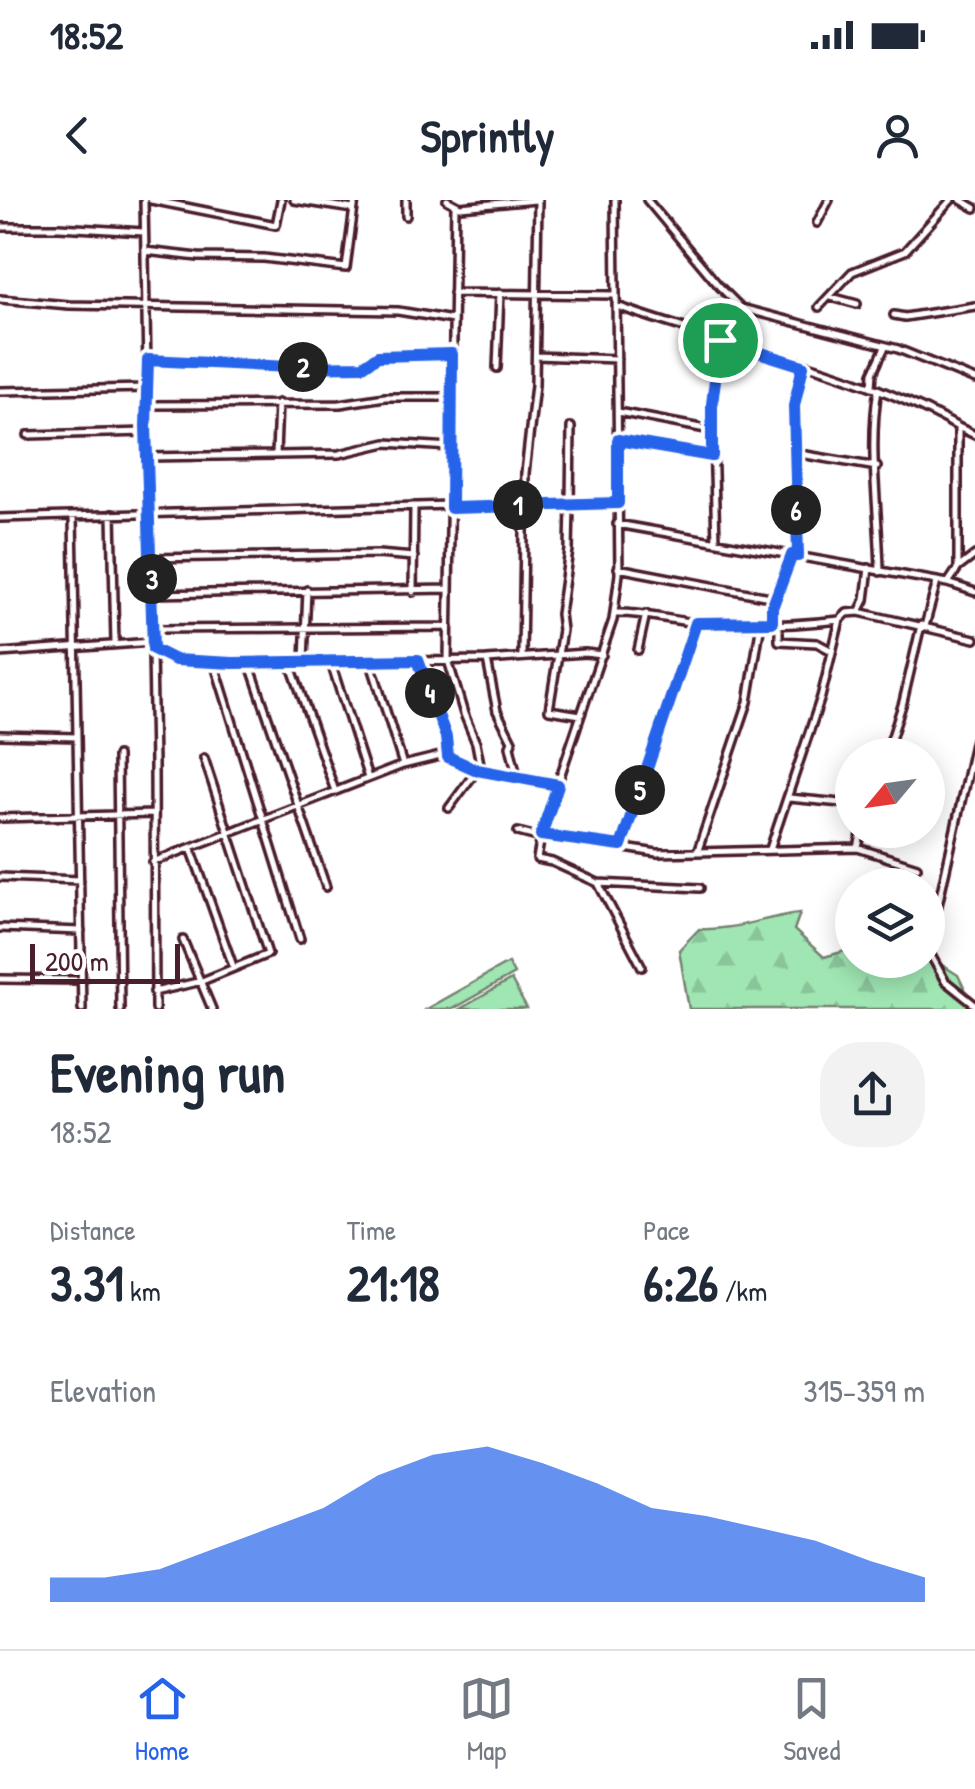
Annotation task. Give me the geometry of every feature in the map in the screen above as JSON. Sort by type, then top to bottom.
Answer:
[{"type":"street","points":[[155,1009],[153,646],[144,232],[147,200],[276,225],[281,200]]},
{"type":"street","points":[[294,200],[354,209]]},
{"type":"street","points":[[146,251],[264,258],[346,268],[355,200]]},
{"type":"street","points":[[406,200],[406,216]]},
{"type":"street","points":[[447,200],[459,204],[537,200],[536,356],[524,505],[522,656]]},
{"type":"street","points":[[614,200],[618,412],[615,613],[541,836],[537,859],[598,884],[700,888]]},
{"type":"street","points":[[647,200],[741,308],[902,350],[975,380]]},
{"type":"street","points":[[816,223],[829,200]]},
{"type":"street","points":[[819,307],[852,272],[905,250],[951,200]]},
{"type":"street","points":[[961,200],[975,208]]},
{"type":"street","points":[[449,808],[479,770],[476,742],[448,660],[452,354],[459,204]]},
{"type":"street","points":[[0,228],[144,232]]},
{"type":"street","points":[[454,293],[617,296]]},
{"type":"street","points":[[498,368],[500,294]]},
{"type":"street","points":[[830,297],[857,304]]},
{"type":"street","points":[[0,299],[398,310],[453,320]]},
{"type":"street","points":[[716,541],[711,430],[720,340],[732,300]]},
{"type":"street","points":[[617,306],[875,387],[920,405],[975,436]]},
{"type":"street","points":[[894,315],[905,317],[975,306]]},
{"type":"street","points":[[880,572],[873,373],[885,347]]},
{"type":"street","points":[[148,360],[290,367],[363,366],[378,356],[452,354]]},
{"type":"street","points":[[536,356],[617,359]]},
{"type":"street","points":[[803,366],[794,406],[795,556],[776,598],[776,623],[779,642],[817,644],[832,651]]},
{"type":"street","points":[[0,391],[147,388]]},
{"type":"street","points":[[147,405],[340,404],[384,397],[451,397]]},
{"type":"street","points":[[276,454],[278,403]]},
{"type":"street","points":[[618,412],[711,430]]},
{"type":"street","points":[[570,427],[570,550],[549,710],[581,714]]},
{"type":"street","points":[[958,427],[958,568]]},
{"type":"street","points":[[28,436],[147,432]]},
{"type":"street","points":[[618,440],[712,456]]},
{"type":"street","points":[[147,458],[339,454],[386,443],[450,447]]},
{"type":"street","points":[[794,453],[877,467]]},
{"type":"street","points":[[0,518],[618,503]]},
{"type":"street","points":[[413,592],[414,506]]},
{"type":"street","points":[[112,514],[114,644]]},
{"type":"street","points":[[73,516],[82,1009]]},
{"type":"street","points":[[618,524],[948,582],[975,592]]},
{"type":"street","points":[[151,558],[378,554],[414,557]]},
{"type":"street","points":[[948,582],[975,555]]},
{"type":"street","points":[[618,568],[776,598]]},
{"type":"street","points":[[859,612],[865,600],[869,568]]},
{"type":"street","points":[[891,738],[937,582]]},
{"type":"street","points":[[304,660],[307,590]]},
{"type":"street","points":[[152,594],[449,590]]},
{"type":"street","points":[[770,849],[789,798],[840,620],[847,613],[859,612],[975,639]]},
{"type":"street","points":[[615,613],[646,613],[696,623],[840,620]]},
{"type":"street","points":[[638,650],[646,613]]},
{"type":"street","points":[[621,846],[696,623]]},
{"type":"street","points":[[698,850],[748,702],[762,623]]},
{"type":"street","points":[[152,628],[450,627]]},
{"type":"street","points":[[0,652],[114,644],[153,646],[175,660],[214,662],[602,656]]},
{"type":"street","points":[[288,660],[335,791]]},
{"type":"street","points":[[330,660],[368,778]]},
{"type":"street","points":[[370,660],[403,765]]},
{"type":"street","points":[[418,660],[448,757],[479,770],[558,785]]},
{"type":"street","points":[[487,660],[497,711],[512,741],[517,776]]},
{"type":"street","points":[[214,662],[300,939]]},
{"type":"street","points":[[248,662],[326,886]]},
{"type":"street","points":[[0,734],[76,737]]},
{"type":"street","points":[[975,739],[928,950],[945,981],[975,1005]]},
{"type":"street","points":[[153,862],[403,765],[448,754]]},
{"type":"street","points":[[116,756],[120,1009]]},
{"type":"street","points":[[154,992],[202,981],[268,954],[204,758]]},
{"type":"street","points":[[789,798],[835,802]]},
{"type":"street","points":[[0,818],[154,814]]},
{"type":"street","points":[[518,832],[657,853],[858,848],[917,867]]},
{"type":"street","points":[[191,848],[233,966]]},
{"type":"street","points":[[0,877],[80,880]]},
{"type":"street","points":[[598,884],[642,968]]},
{"type":"street","points":[[0,928],[80,931]]},
{"type":"street","points":[[183,940],[212,1009]]},
{"type":"street","points":[[0,978],[80,980]]},
{"type":"green space","points":[[800,913],[794,930],[824,957],[835,954],[835,978],[945,978],[945,967],[958,975],[974,1009],[689,1009],[679,950],[699,929]]},
{"type":"green space","points":[[508,963],[514,974],[452,1009],[426,1009]]},
{"type":"green space","points":[[511,980],[527,1009],[460,1009]]},
{"type":"route","points":[[720,340],[803,366],[794,406],[798,556],[792,555],[772,608],[772,622],[696,623],[621,846],[541,835],[558,785],[477,770],[448,757],[446,737],[418,660],[233,663],[175,660],[153,649],[146,426],[148,360],[290,367],[363,366],[378,356],[452,354],[451,508],[618,503],[618,440],[712,456],[712,404],[720,340]]}]
